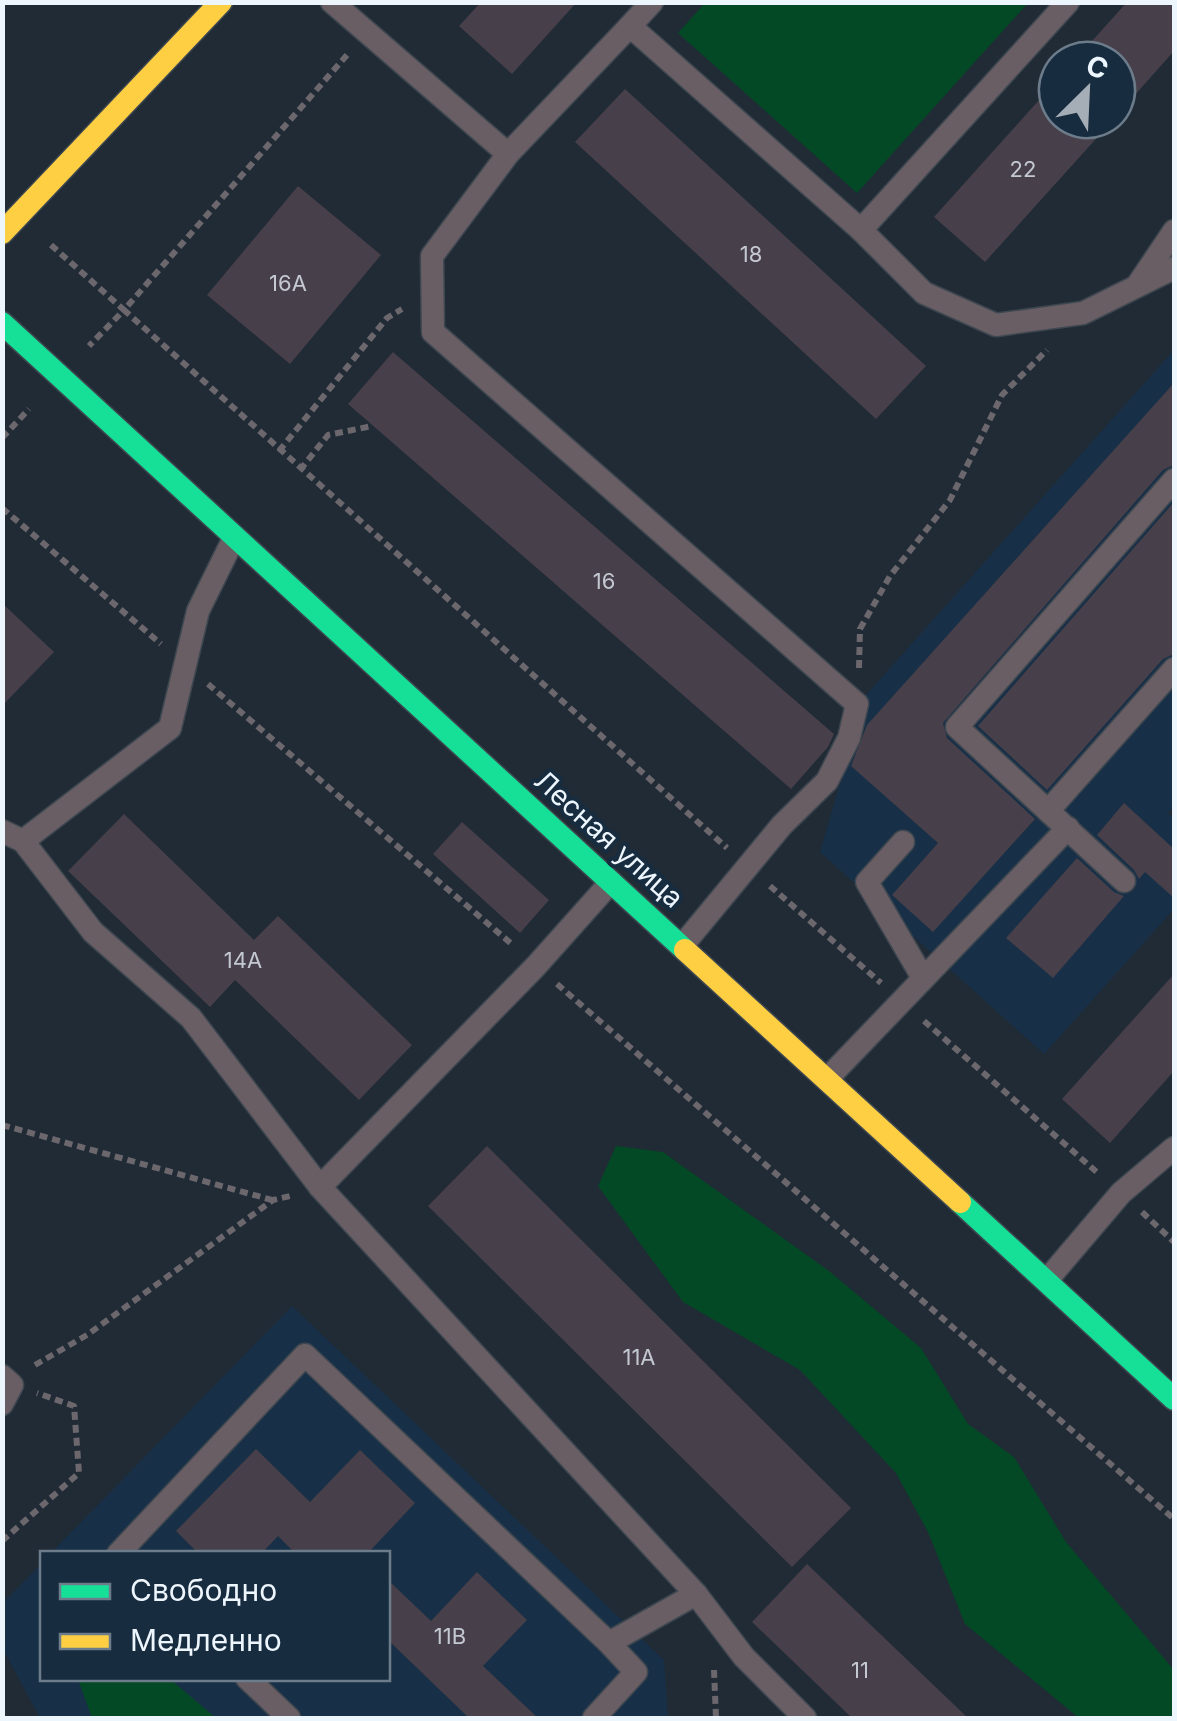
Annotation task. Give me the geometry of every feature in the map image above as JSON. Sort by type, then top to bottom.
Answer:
[{"type":"street","points":[[2,233],[221,2]]},
{"type":"street","name":"Лесная улица","points":[[2,322],[1174,1399]]},
{"type":"lane","points":[[332,2],[508,154]]},
{"type":"lane","points":[[652,2],[508,154],[432,256],[433,332],[858,704],[849,738],[827,781],[782,825],[682,946]]},
{"type":"lane","points":[[861,230],[1068,2]]},
{"type":"lane","points":[[630,26],[861,230],[924,293],[996,325],[1084,313],[1174,268]]},
{"type":"lane","points":[[1138,286],[1174,230]]},
{"type":"lane","points":[[1124,881],[957,728],[1174,480]]},
{"type":"lane","points":[[234,538],[198,610],[170,728],[13,836],[93,932],[190,1018],[320,1187],[696,1594],[744,1657],[805,1718]]},
{"type":"lane","points":[[1048,810],[1174,669]]},
{"type":"lane","points":[[828,1078],[1068,828]]},
{"type":"lane","points":[[904,842],[866,882],[923,978]]},
{"type":"lane","points":[[320,1187],[536,966],[612,882]]},
{"type":"lane","points":[[1047,1280],[1121,1193],[1174,1148]]},
{"type":"lane","points":[[121,1551],[306,1354],[636,1672],[594,1718]]},
{"type":"lane","points":[[608,1643],[696,1594]]},
{"type":"lane","points":[[250,1681],[288,1718]]},
{"type":"path","points":[[368,32],[124,310],[1174,1242]]},
{"type":"path","points":[[279,450],[387,318],[433,292]]},
{"type":"path","points":[[858,704],[860,629],[890,576],[950,500],[1002,395],[1084,313]]},
{"type":"path","points":[[300,470],[328,435],[372,426]]},
{"type":"path","points":[[2,508],[1174,1519]]},
{"type":"path","points":[[2,1125],[274,1200]]},
{"type":"path","points":[[4,1387],[88,1334],[274,1200],[320,1187]]},
{"type":"path","points":[[2,1541],[79,1473],[74,1406]]},
{"type":"shaded area","points":[[1174,350],[1174,806],[1168,813],[1174,819],[1174,909],[1044,1054],[820,852],[866,695]]},
{"type":"shaded area","points":[[292,1306],[664,1660],[668,1718],[40,1718],[3,1649],[2,1604],[40,1565],[40,1681],[390,1681],[390,1551],[53,1551]]},
{"type":"green space","points":[[705,2],[1028,3],[857,193],[678,33]]},
{"type":"green space","points":[[616,1146],[663,1152],[829,1271],[921,1348],[968,1424],[1014,1457],[1066,1542],[1174,1670],[1174,1718],[1079,1718],[965,1624],[928,1532],[896,1473],[800,1370],[683,1302],[598,1186]]},
{"type":"green space","points":[[79,1681],[172,1681],[216,1718],[92,1718]]},
{"type":"building","points":[[481,2],[577,2],[512,74],[459,26]]},
{"type":"building","points":[[1127,2],[1174,2],[1174,51],[1137,93],[1137,40],[1093,40]]},
{"type":"building","points":[[625,89],[926,366],[876,419],[575,142]]},
{"type":"building","points":[[1037,102],[1037,140],[1095,140],[985,262],[934,217]]},
{"type":"building","points":[[298,186],[381,255],[290,364],[207,295]]},
{"type":"building","points":[[393,352],[834,734],[828,747],[791,789],[348,404]]},
{"type":"building","points":[[1174,383],[1174,465],[1163,470],[943,723],[947,738],[1035,819],[933,932],[892,895],[938,843],[851,766],[867,725]]},
{"type":"building","points":[[1174,502],[1174,654],[1163,659],[1047,790],[978,726]]},
{"type":"building","points":[[2,603],[54,652],[2,706]]},
{"type":"building","points":[[1124,803],[1174,849],[1174,898],[1145,872],[1139,879],[1097,835]]},
{"type":"building","points":[[124,814],[254,940],[278,916],[412,1045],[359,1100],[235,980],[210,1007],[68,871]]},
{"type":"building","points":[[462,822],[549,900],[520,933],[433,854]]},
{"type":"building","points":[[1077,858],[1114,892],[1124,896],[1053,978],[1006,938]]},
{"type":"building","points":[[1174,974],[1174,1071],[1110,1143],[1062,1099]]},
{"type":"building","points":[[487,1146],[851,1508],[792,1567],[428,1206]]},
{"type":"building","points":[[256,1449],[310,1502],[360,1450],[415,1503],[370,1551],[293,1551],[278,1536],[264,1551],[196,1551],[176,1531]]},
{"type":"building","points":[[807,1564],[968,1718],[852,1718],[752,1622]]},
{"type":"building","points":[[477,1572],[527,1620],[483,1666],[538,1718],[469,1718],[390,1642],[390,1582],[431,1621]]},
{"type":"traffic: fast","points":[[2,323],[685,950]]},
{"type":"traffic: fast","points":[[960,1202],[1174,1399]]},
{"type":"traffic: slow","points":[[2,233],[221,2]]},
{"type":"traffic: slow","points":[[685,950],[960,1202]]}]
